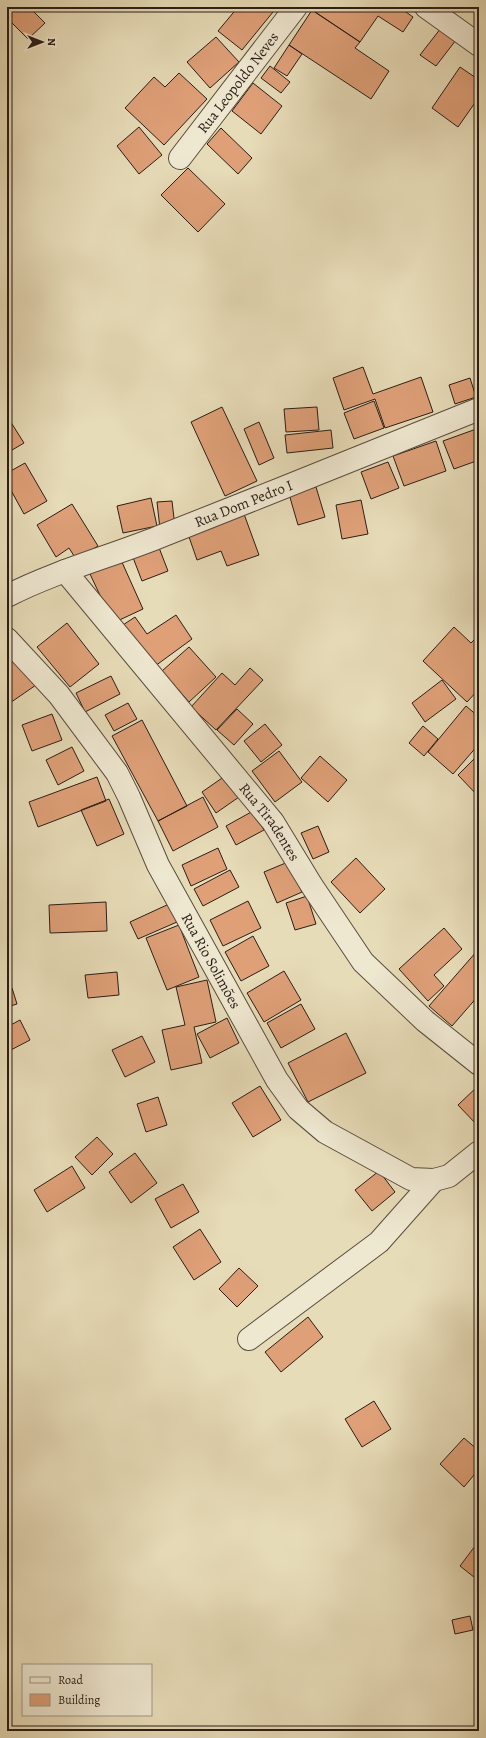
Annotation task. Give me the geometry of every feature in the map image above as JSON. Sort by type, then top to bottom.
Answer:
[{"type":"street","name":"Rua Leopoldo Neves","points":[[180,158],[296,7]]},
{"type":"street","points":[[426,7],[479,45]]},
{"type":"street","name":"Rua Dom Pedro I","points":[[7,596],[26,586],[157,538],[479,409]]},
{"type":"street","name":"Rua Tiradentes","points":[[65,571],[273,822],[312,886],[363,962],[425,1021],[479,1064]]},
{"type":"street","name":"Rua Rio Solimões","points":[[7,639],[59,695],[117,773],[158,865],[277,1080],[298,1109],[325,1132],[411,1179],[434,1180],[449,1176],[479,1152]]},
{"type":"street","points":[[249,1339],[379,1242],[434,1180]]},
{"type":"building","points":[[7,7],[29,7],[45,23],[28,39],[7,18]]},
{"type":"building","points":[[238,7],[267,7],[273,12],[242,50],[218,31]]},
{"type":"building","points":[[314,7],[399,7],[413,17],[403,32],[378,16],[360,42],[312,10]]},
{"type":"building","points":[[312,10],[360,42],[355,48],[389,71],[371,99],[289,45]]},
{"type":"building","points":[[441,28],[456,40],[436,66],[420,55]]},
{"type":"building","points":[[216,37],[239,62],[210,88],[187,62]]},
{"type":"building","points":[[289,45],[302,54],[287,76],[274,68]]},
{"type":"building","points":[[270,66],[290,82],[281,93],[261,78]]},
{"type":"building","points":[[460,67],[479,80],[479,97],[458,127],[432,108]]},
{"type":"building","points":[[179,73],[207,99],[164,145],[125,108],[154,77],[165,87]]},
{"type":"building","points":[[253,83],[282,106],[261,134],[232,111]]},
{"type":"building","points":[[139,127],[162,155],[139,174],[117,146]]},
{"type":"building","points":[[221,128],[252,158],[238,174],[207,144]]},
{"type":"building","points":[[188,168],[225,204],[198,232],[161,195]]},
{"type":"building","points":[[363,367],[373,394],[421,377],[433,412],[385,428],[375,399],[344,410],[333,378]]},
{"type":"building","points":[[470,378],[476,397],[455,404],[449,385]]},
{"type":"building","points":[[374,401],[384,428],[354,439],[344,413]]},
{"type":"building","points":[[222,407],[257,481],[225,496],[191,422]]},
{"type":"building","points":[[317,407],[319,430],[286,432],[284,409]]},
{"type":"building","points":[[7,416],[24,443],[7,453]]},
{"type":"building","points":[[259,422],[274,458],[259,465],[244,429]]},
{"type":"building","points":[[479,428],[479,460],[454,469],[443,441]]},
{"type":"building","points":[[331,430],[333,448],[287,453],[285,435]]},
{"type":"building","points":[[436,441],[446,471],[404,486],[393,456]]},
{"type":"building","points":[[388,462],[399,488],[371,499],[361,472]]},
{"type":"building","points":[[25,463],[47,501],[24,514],[7,483],[7,473]]},
{"type":"building","points":[[316,487],[325,517],[298,525],[289,494]]},
{"type":"building","points":[[151,498],[157,526],[123,533],[117,506]]},
{"type":"building","points":[[361,500],[368,534],[342,539],[336,505]]},
{"type":"building","points":[[172,501],[175,527],[160,529],[157,502]]},
{"type":"building","points":[[72,504],[98,546],[76,559],[69,548],[56,557],[37,525]]},
{"type":"building","points":[[244,514],[259,555],[227,566],[221,551],[197,560],[188,534]]},
{"type":"building","points":[[158,545],[168,571],[142,581],[132,555]]},
{"type":"building","points":[[121,560],[143,609],[113,623],[90,574]]},
{"type":"building","points":[[176,615],[192,639],[151,669],[120,627],[135,617],[147,634]]},
{"type":"building","points":[[67,623],[99,664],[70,687],[37,647]]},
{"type":"building","points":[[454,627],[471,643],[478,636],[479,637],[479,689],[467,702],[423,661]]},
{"type":"building","points":[[189,647],[216,677],[189,702],[162,671]]},
{"type":"building","points":[[16,658],[36,685],[7,705],[7,664]]},
{"type":"building","points":[[250,668],[263,680],[216,730],[191,707],[222,673],[235,685]]},
{"type":"building","points":[[111,676],[120,694],[85,712],[76,693]]},
{"type":"building","points":[[442,680],[456,699],[425,722],[412,703]]},
{"type":"building","points":[[128,703],[137,719],[114,731],[105,715]]},
{"type":"building","points":[[466,706],[479,717],[479,744],[453,774],[428,752]]},
{"type":"building","points":[[237,709],[253,724],[234,745],[217,730]]},
{"type":"building","points":[[52,714],[62,740],[32,751],[22,725]]},
{"type":"building","points":[[142,720],[187,806],[158,821],[112,736]]},
{"type":"building","points":[[265,724],[282,745],[261,762],[244,741]]},
{"type":"building","points":[[423,726],[438,739],[424,756],[409,743]]},
{"type":"building","points":[[72,747],[84,771],[58,785],[46,760]]},
{"type":"building","points":[[279,751],[302,782],[275,802],[252,771]]},
{"type":"building","points":[[479,754],[479,797],[458,775]]},
{"type":"building","points":[[320,756],[347,780],[328,802],[301,778]]},
{"type":"building","points":[[225,776],[239,797],[216,813],[202,792]]},
{"type":"building","points":[[97,777],[106,801],[38,827],[29,802]]},
{"type":"building","points":[[203,797],[218,827],[173,851],[158,821]]},
{"type":"building","points":[[109,799],[124,834],[97,846],[81,810]]},
{"type":"building","points":[[253,811],[264,830],[236,845],[226,826]]},
{"type":"building","points":[[318,826],[329,852],[313,859],[301,833]]},
{"type":"building","points":[[218,848],[227,869],[191,886],[182,865]]},
{"type":"building","points":[[356,858],[385,889],[360,913],[331,882]]},
{"type":"building","points":[[288,862],[302,892],[277,903],[264,872]]},
{"type":"building","points":[[230,870],[239,887],[203,906],[194,889]]},
{"type":"building","points":[[307,896],[316,924],[295,930],[286,903]]},
{"type":"building","points":[[248,901],[261,928],[223,946],[210,920]]},
{"type":"building","points":[[106,902],[107,931],[50,933],[49,905]]},
{"type":"building","points":[[169,904],[177,922],[138,939],[130,922]]},
{"type":"building","points":[[179,925],[199,977],[167,990],[146,938]]},
{"type":"building","points":[[444,928],[462,949],[434,975],[444,986],[428,1001],[399,969]]},
{"type":"building","points":[[253,936],[269,966],[241,981],[225,952]]},
{"type":"building","points":[[477,951],[479,953],[479,995],[452,1026],[429,1006]]},
{"type":"building","points":[[284,971],[301,1000],[264,1022],[247,993]]},
{"type":"building","points":[[117,972],[119,995],[88,998],[85,975]]},
{"type":"building","points":[[207,980],[216,1022],[194,1027],[202,1063],[171,1070],[162,1030],[185,1025],[176,987]]},
{"type":"building","points":[[12,988],[17,1004],[7,1007],[7,990]]},
{"type":"building","points":[[301,1004],[315,1029],[281,1048],[267,1023]]},
{"type":"building","points":[[227,1018],[239,1043],[210,1058],[197,1034]]},
{"type":"building","points":[[20,1020],[30,1040],[7,1052],[7,1027]]},
{"type":"building","points":[[346,1033],[366,1073],[308,1102],[288,1063]]},
{"type":"building","points":[[142,1036],[155,1062],[125,1077],[112,1050]]},
{"type":"building","points":[[479,1085],[479,1125],[478,1126],[458,1105]]},
{"type":"building","points":[[260,1086],[281,1120],[253,1137],[232,1103]]},
{"type":"building","points":[[158,1097],[167,1125],[146,1132],[137,1104]]},
{"type":"building","points":[[97,1137],[113,1154],[92,1175],[75,1157]]},
{"type":"building","points":[[135,1153],[157,1183],[131,1203],[109,1172]]},
{"type":"building","points":[[72,1166],[85,1188],[47,1212],[34,1190]]},
{"type":"building","points":[[379,1171],[395,1192],[372,1211],[355,1190]]},
{"type":"building","points":[[183,1184],[199,1212],[171,1228],[155,1199]]},
{"type":"building","points":[[200,1229],[221,1262],[194,1280],[173,1247]]},
{"type":"building","points":[[239,1268],[258,1286],[237,1307],[219,1289]]},
{"type":"building","points":[[308,1317],[323,1337],[281,1372],[265,1352]]},
{"type":"building","points":[[374,1401],[391,1429],[362,1447],[345,1419]]},
{"type":"building","points":[[464,1438],[479,1451],[479,1469],[464,1487],[440,1464]]},
{"type":"building","points":[[478,1542],[479,1544],[479,1581],[460,1566]]},
{"type":"building","points":[[470,1616],[473,1630],[455,1634],[452,1620]]}]
